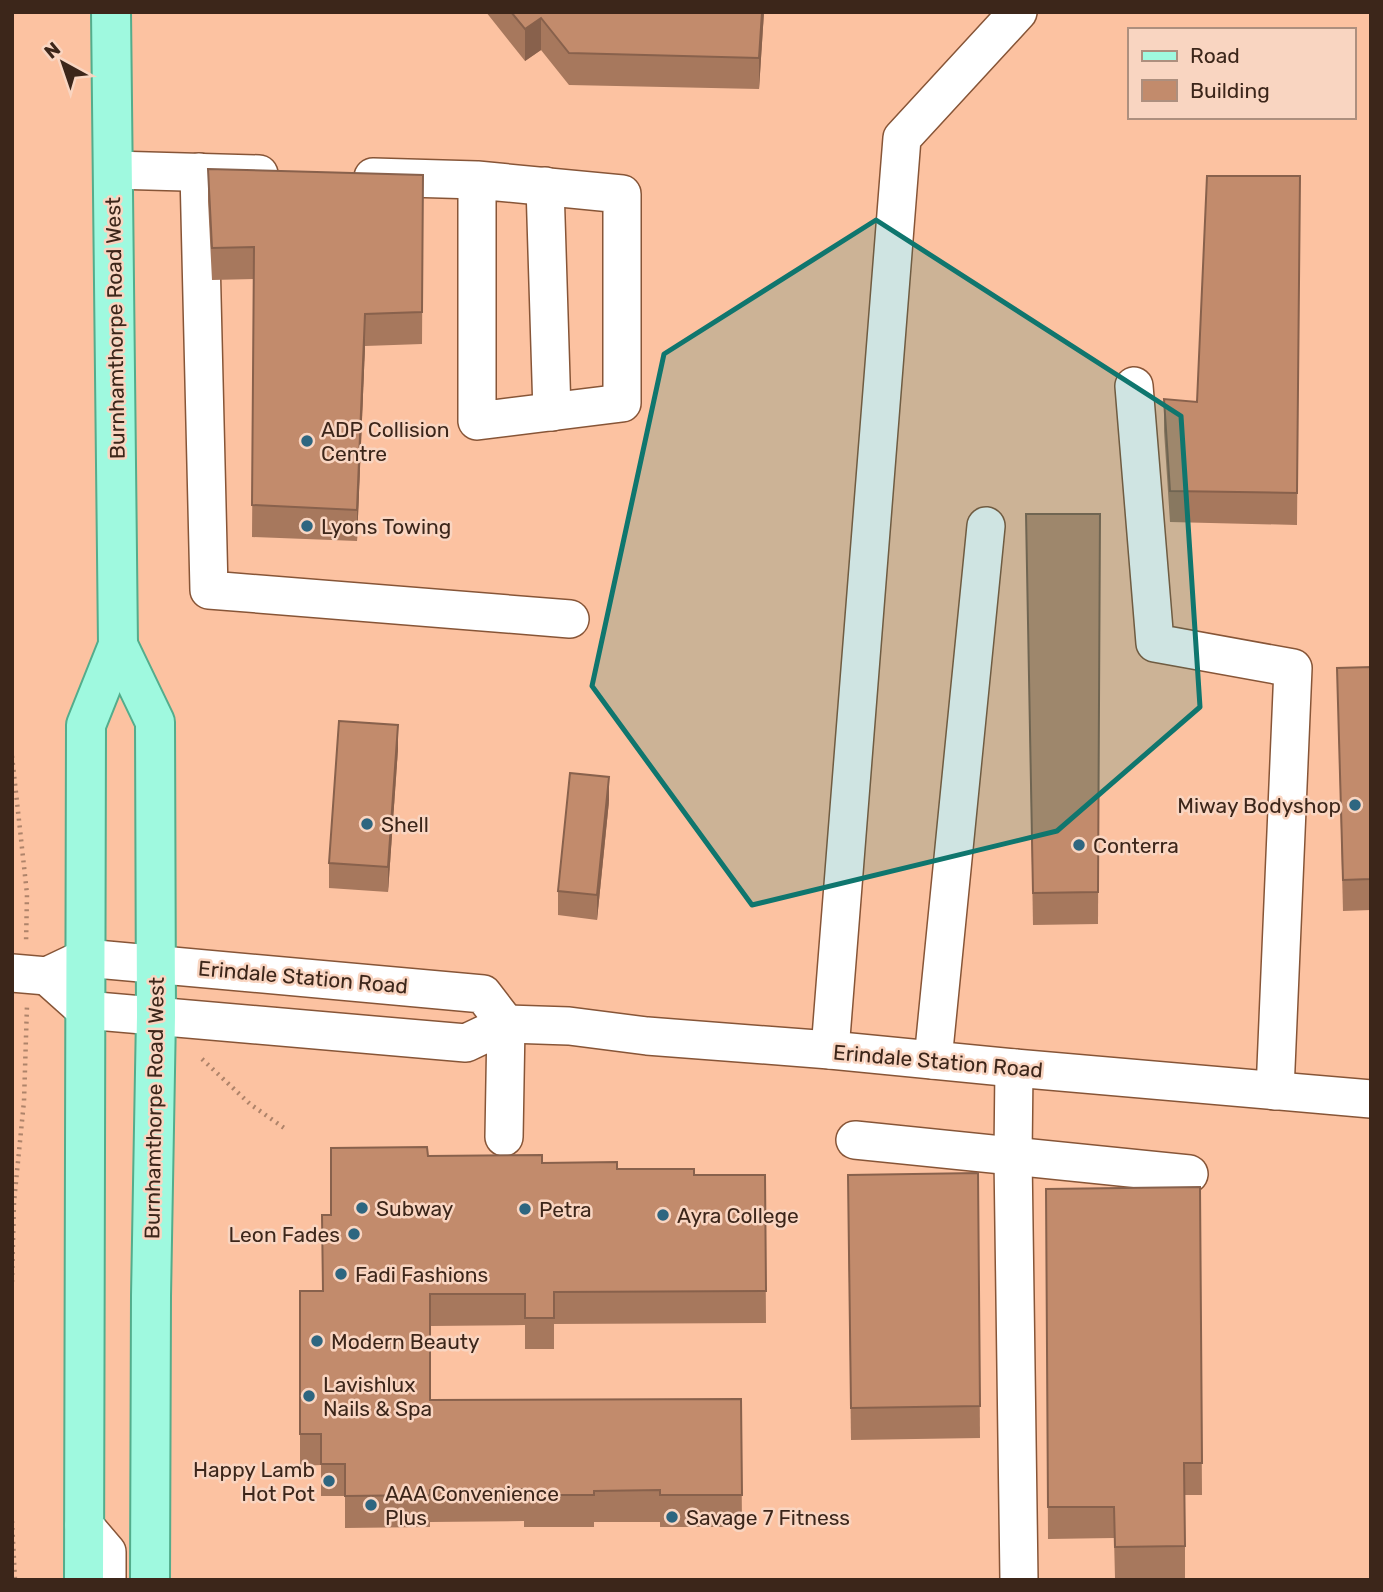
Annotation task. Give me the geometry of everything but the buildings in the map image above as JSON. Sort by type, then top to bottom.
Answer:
[{"type":"main road","name":"Burnhamthorpe Road West","points":[[84,1580],[86,725],[118,645],[111,12]]},
{"type":"main road","name":"Burnhamthorpe Road West","points":[[118,645],[155,722],[156,1016],[151,1261],[150,1580]]},
{"type":"street","points":[[830,1050],[902,138],[1018,12]]},
{"type":"street","points":[[113,170],[296,175]]},
{"type":"street","points":[[199,172],[209,590],[570,619]]},
{"type":"street","points":[[338,176],[477,180],[622,194],[622,403],[477,421],[477,180]]},
{"type":"street","points":[[545,186],[552,412]]},
{"type":"street","points":[[1134,386],[1155,643],[1293,668],[1275,1091]]},
{"type":"street","points":[[933,1060],[986,526]]},
{"type":"street","points":[[30,975],[85,958]]},
{"type":"street","name":"Erindale Station Road","points":[[85,958],[483,994],[506,1024]]},
{"type":"street","points":[[30,975],[85,1010]]},
{"type":"street","name":"Erindale Station Road","points":[[85,1010],[466,1043],[506,1024],[569,1026],[647,1036],[1371,1099]]},
{"type":"street","points":[[504,1138],[506,1024]]},
{"type":"street","points":[[1014,1068],[1019,1580]]},
{"type":"street","points":[[855,1140],[1189,1174]]},
{"type":"street","points":[[84,1525],[107,1552],[107,1580]]},
{"type":"path","points":[[12,756],[27,894],[26,928]]},
{"type":"path","points":[[12,1282],[14,1202],[24,1101],[27,1013]]},
{"type":"path","points":[[202,1059],[250,1104],[287,1130]]},
{"type":"path","points":[[12,1521],[15,1580]]},
{"type":"highlighted area","points":[[876,220],[1181,416],[1200,707],[1057,831],[752,905],[592,686],[664,354]]},
{"type":"place","name":"ADP Collision Centre","points":[[307,441]]},
{"type":"place","name":"Lyons Towing","points":[[307,526]]},
{"type":"place","name":"Miway Bodyshop","points":[[1355,805]]},
{"type":"place","name":"Shell","points":[[367,824]]},
{"type":"place","name":"Conterra","points":[[1079,845]]},
{"type":"place","name":"Subway","points":[[362,1208]]},
{"type":"place","name":"Petra","points":[[525,1209]]},
{"type":"place","name":"Ayra College","points":[[663,1215]]},
{"type":"place","name":"Leon Fades","points":[[354,1234]]},
{"type":"place","name":"Fadi Fashions","points":[[341,1274]]},
{"type":"place","name":"Modern Beauty","points":[[317,1341]]},
{"type":"place","name":"Lavishlux Nails & Spa","points":[[309,1396]]},
{"type":"place","name":"Happy Lamb Hot Pot","points":[[329,1481]]},
{"type":"place","name":"AAA Convenience Plus","points":[[371,1505]]},
{"type":"place","name":"Savage 7 Fitness","points":[[672,1517]]}]
